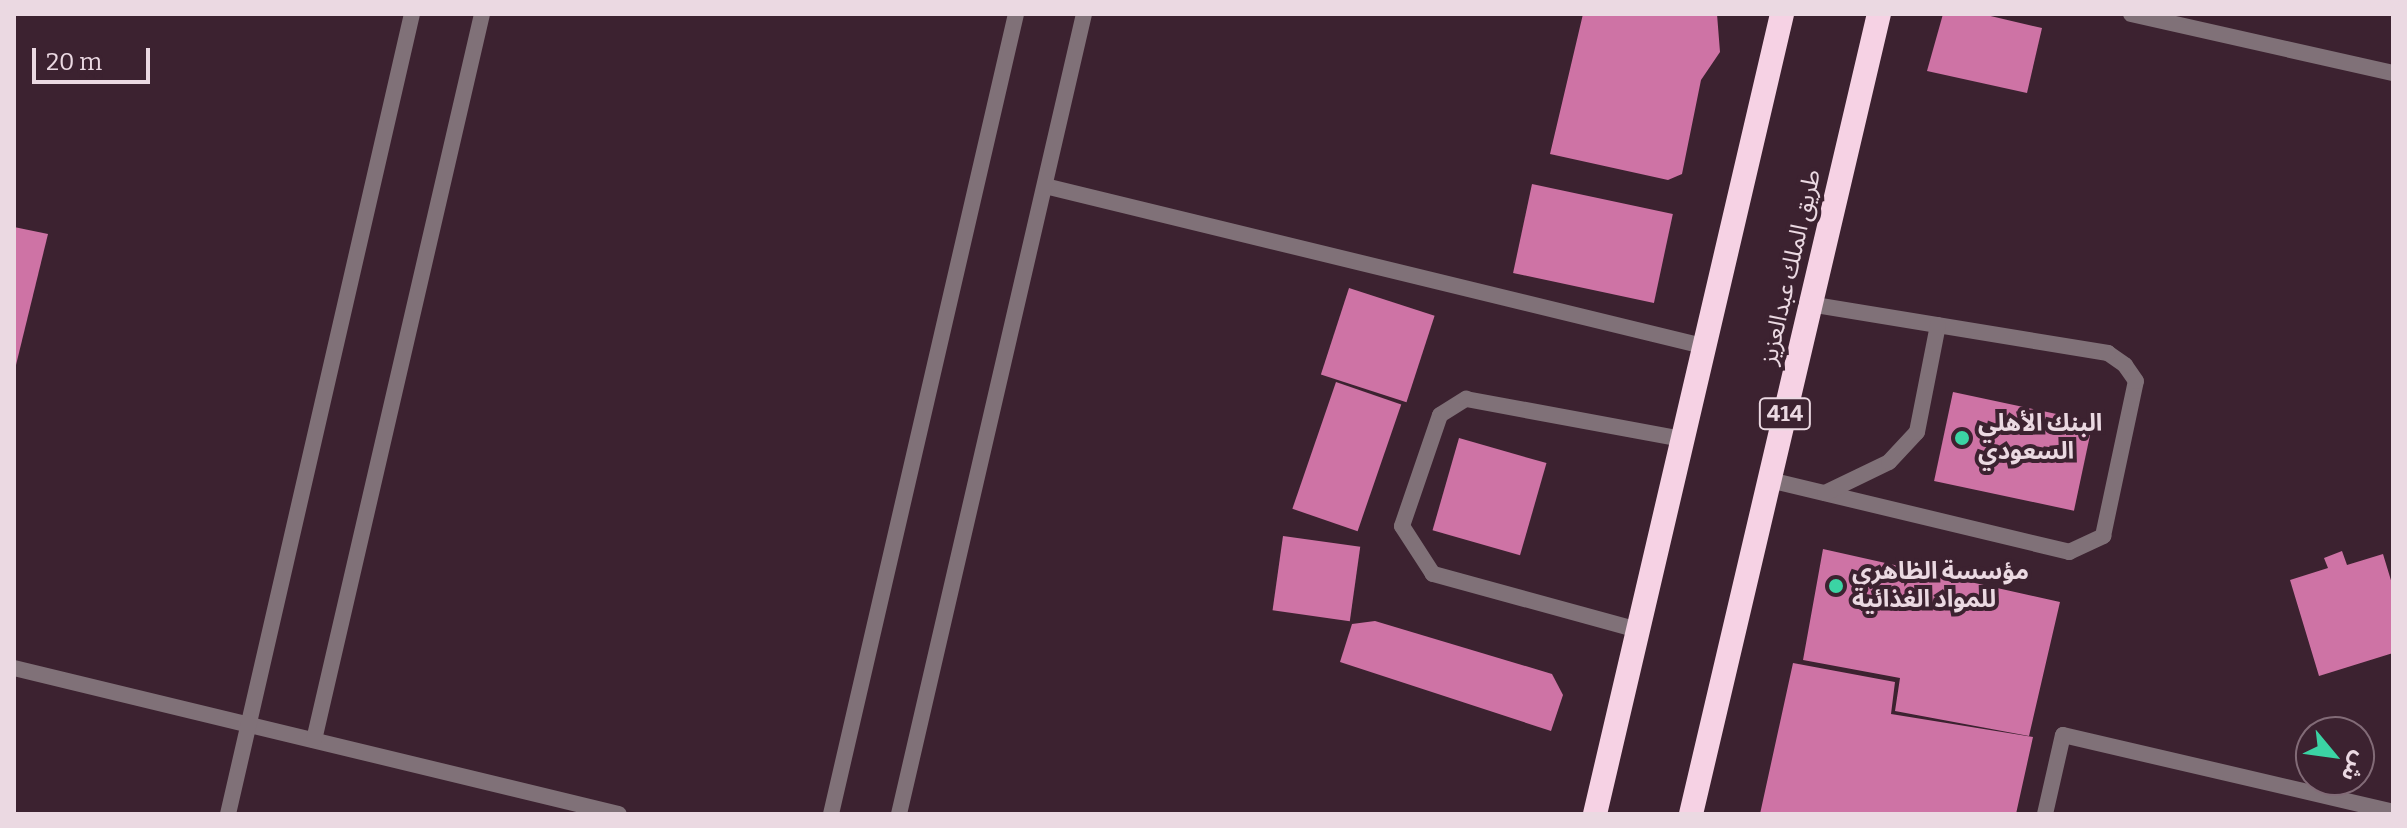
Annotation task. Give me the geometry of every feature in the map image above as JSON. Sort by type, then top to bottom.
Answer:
[{"type":"highway","points":[[1595,814],[1782,14]]},
{"type":"highway","name":"طريق الملك عبدالعزيز","points":[[1691,814],[1879,14]]},
{"type":"street","points":[[228,814],[412,14]]},
{"type":"street","points":[[314,740],[482,14]]},
{"type":"street","points":[[831,814],[1016,14]]},
{"type":"street","points":[[899,814],[1084,14]]},
{"type":"street","points":[[2131,14],[2393,73]]},
{"type":"street","points":[[1045,186],[1703,346]]},
{"type":"street","points":[[1770,480],[2069,552],[2103,536],[2136,381],[2125,365],[2108,353],[1810,304]]},
{"type":"street","points":[[1825,493],[1889,462],[1917,432],[1938,325]]},
{"type":"street","points":[[1638,630],[1433,574],[1402,526],[1440,415],[1466,399],[1509,401],[1681,439]]},
{"type":"street","points":[[14,668],[619,814]]},
{"type":"street","points":[[2045,814],[2063,735],[2393,812]]},
{"type":"building","points":[[1583,14],[1717,14],[1720,52],[1701,80],[1682,174],[1668,180],[1550,154]]},
{"type":"building","points":[[1943,14],[1982,14],[2042,28],[2027,93],[1927,71]]},
{"type":"building","points":[[1532,184],[1673,214],[1654,303],[1513,273]]},
{"type":"building","points":[[14,227],[48,234],[15,369],[14,369]]},
{"type":"building","points":[[1349,288],[1435,316],[1406,402],[1321,375]]},
{"type":"building","points":[[1336,382],[1401,404],[1358,531],[1292,509]]},
{"type":"building","points":[[1953,392],[2093,422],[2074,511],[1934,481]]},
{"type":"building","points":[[1459,438],[1546,463],[1520,555],[1433,530]]},
{"type":"building","points":[[1283,536],[1360,547],[1350,621],[1273,610]]},
{"type":"building","points":[[1823,549],[2060,602],[2029,736],[1895,711],[1900,678],[1803,660]]},
{"type":"building","points":[[2342,551],[2347,565],[2383,554],[2393,587],[2393,653],[2319,676],[2290,580],[2328,568],[2324,558]]},
{"type":"building","points":[[1375,621],[1552,674],[1563,695],[1551,731],[1340,662],[1352,624]]},
{"type":"building","points":[[1793,663],[1895,682],[1891,714],[2033,737],[2016,814],[1760,814]]},
{"type":"place","name":"البنك الأهلي السعودي","points":[[1962,438]]},
{"type":"place","name":"مؤسسة الظاهري للمواد الغذائية","points":[[1836,586]]}]
